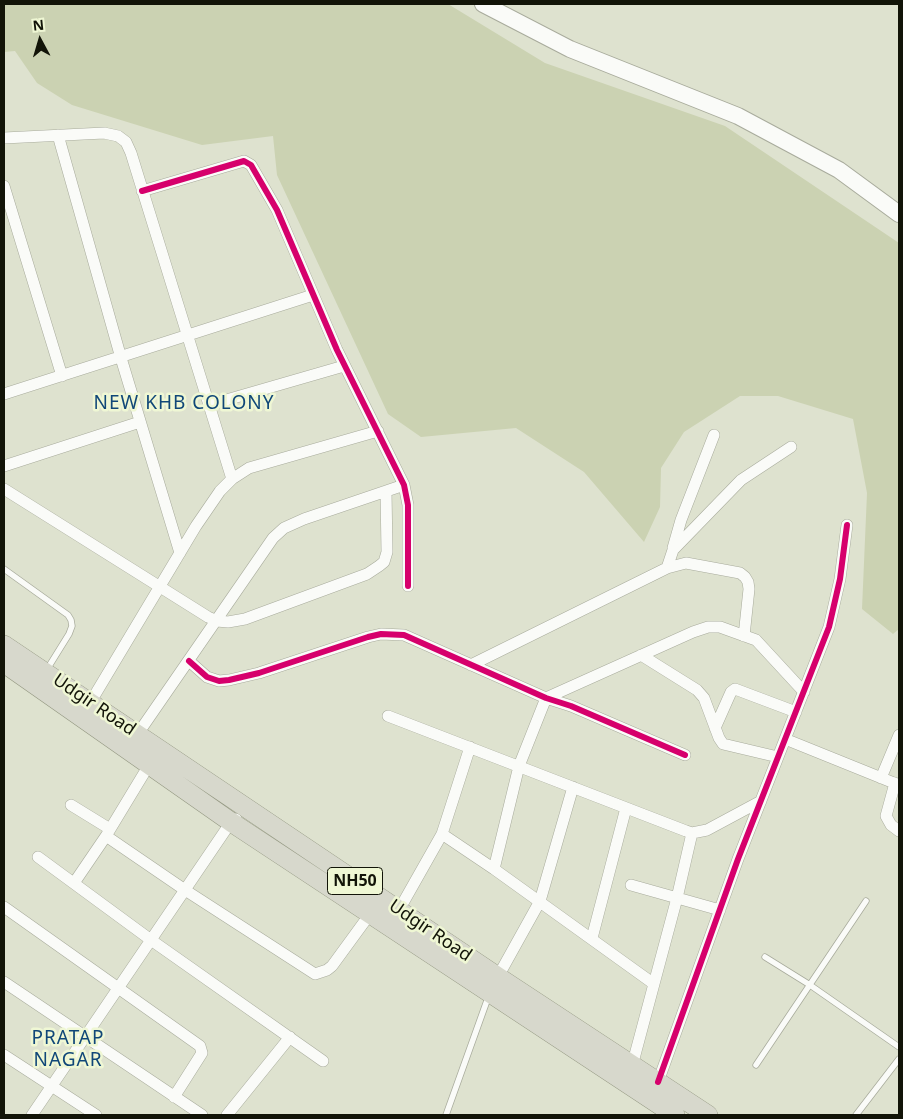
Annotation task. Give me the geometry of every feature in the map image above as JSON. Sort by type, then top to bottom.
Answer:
[{"type":"highway","name":"Udgir Road","points":[[4,644],[399,910],[494,985],[670,1114]]},
{"type":"highway","name":"Udgir Road","points":[[4,663],[230,822],[370,914],[632,1066],[708,1115]]},
{"type":"main road","points":[[483,4],[570,49],[738,116],[839,170],[899,214]]},
{"type":"street","points":[[4,138],[104,133],[118,136],[126,142],[232,479]]},
{"type":"street","points":[[58,136],[121,358],[180,553]]},
{"type":"street","points":[[142,191],[244,161],[249,162],[277,210],[344,366],[378,430],[404,485],[408,505],[408,586]]},
{"type":"street","points":[[4,186],[62,376]]},
{"type":"street","points":[[4,394],[313,296]]},
{"type":"street","points":[[209,405],[344,366]]},
{"type":"street","points":[[4,466],[140,422]]},
{"type":"street","points":[[90,703],[180,553],[216,498],[232,479],[249,468],[378,430]]},
{"type":"street","points":[[667,568],[681,520],[714,435]]},
{"type":"street","points":[[673,550],[741,480],[791,447]]},
{"type":"street","points":[[137,735],[273,538],[284,528],[304,519],[404,485]]},
{"type":"street","points":[[4,488],[217,621],[228,622],[245,619],[367,574],[384,562],[387,552],[386,491]]},
{"type":"street","points":[[670,1114],[663,1086],[720,910],[829,627],[840,579],[847,525]]},
{"type":"street","points":[[470,665],[667,568],[686,563],[740,573],[745,577],[749,589],[744,636]]},
{"type":"street","points":[[494,869],[519,766],[546,698],[708,627],[720,627],[756,640],[804,692]]},
{"type":"street","points":[[188,661],[207,677],[218,681],[229,680],[259,673],[380,634],[404,635],[546,698],[570,706],[685,755]]},
{"type":"street","points":[[641,655],[697,690],[704,698],[718,738],[724,744],[778,757]]},
{"type":"street","points":[[715,728],[731,692],[735,689],[796,712]]},
{"type":"street","points":[[388,716],[692,832],[707,830],[761,801]]},
{"type":"street","points":[[881,778],[899,735]]},
{"type":"street","points":[[785,739],[897,784],[886,816],[891,826],[899,831]]},
{"type":"street","points":[[399,910],[442,834],[470,747]]},
{"type":"street","points":[[74,883],[108,833],[149,764]]},
{"type":"street","points":[[494,985],[540,902],[573,787]]},
{"type":"street","points":[[70,805],[185,890],[315,974],[332,966],[370,914]]},
{"type":"street","points":[[592,938],[626,808]]},
{"type":"street","points":[[32,1115],[230,822],[251,811]]},
{"type":"street","points":[[632,1066],[677,898],[692,832]]},
{"type":"street","points":[[442,834],[592,938],[654,984]]},
{"type":"street","points":[[38,857],[151,940],[323,1061]]},
{"type":"street","points":[[631,885],[720,910]]},
{"type":"street","points":[[4,907],[202,1048],[202,1053],[174,1097]]},
{"type":"street","points":[[4,982],[202,1115]]},
{"type":"street","points":[[227,1115],[290,1037]]},
{"type":"street","points":[[4,1055],[96,1115]]},
{"type":"lane","points":[[4,569],[68,615],[71,620],[70,634],[45,673]]},
{"type":"lane","points":[[756,1065],[866,901]]},
{"type":"lane","points":[[765,957],[810,985],[899,1048]]},
{"type":"lane","points":[[446,1115],[494,985]]},
{"type":"lane","points":[[856,1115],[899,1060]]},
{"type":"green space","points":[[4,4],[448,4],[545,63],[725,126],[899,243],[899,629],[893,634],[862,609],[867,493],[853,419],[778,396],[740,396],[684,432],[661,468],[660,507],[644,542],[584,472],[516,428],[421,437],[388,414],[277,175],[273,136],[202,145],[72,105],[37,83],[15,51],[4,52]]},
{"type":"cycle path","points":[[142,191],[244,161],[251,165],[277,210],[337,350],[404,485],[408,505],[408,586]]},
{"type":"cycle path","points":[[658,1082],[738,859],[829,627],[840,579],[847,525]]},
{"type":"cycle path","points":[[189,661],[207,677],[219,681],[229,680],[259,673],[368,637],[381,634],[404,635],[546,698],[571,706],[685,755]]},
{"type":"district","name":"NEW KHB COLONY","points":[[184,404]]},
{"type":"district","name":"PRATAP NAGAR","points":[[68,1050]]}]
